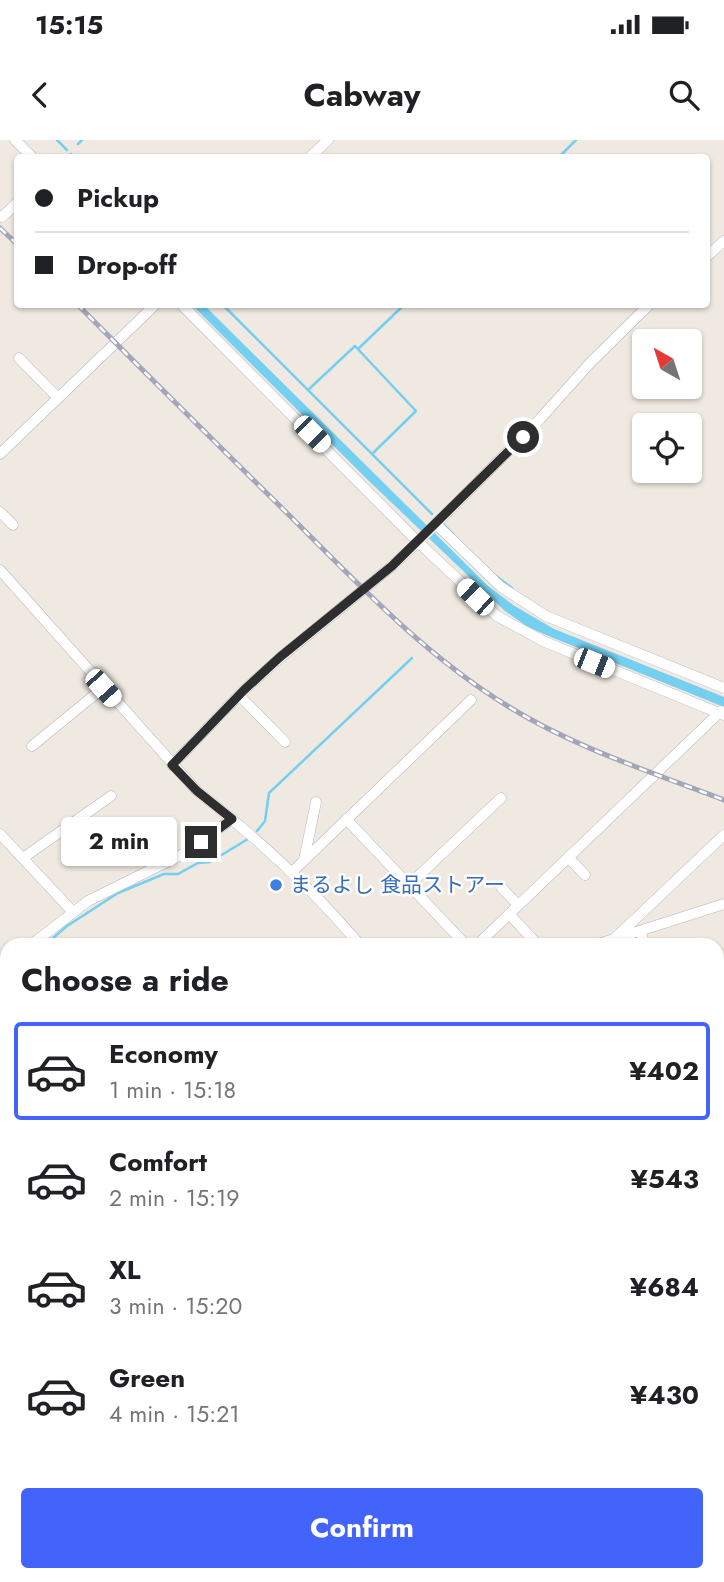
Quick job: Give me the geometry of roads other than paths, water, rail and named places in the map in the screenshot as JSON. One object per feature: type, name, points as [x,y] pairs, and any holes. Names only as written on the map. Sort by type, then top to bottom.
[{"type":"street","points":[[15,140],[29,154]]},
{"type":"street","points":[[313,154],[328,140]]},
{"type":"street","points":[[710,253],[724,241]]},
{"type":"street","points":[[0,454],[152,308]]},
{"type":"street","points":[[185,308],[497,615],[533,636],[722,712],[484,938]]},
{"type":"street","points":[[172,765],[239,695],[280,657],[392,566],[419,540],[646,308]]},
{"type":"street","points":[[19,358],[58,398]]},
{"type":"street","points":[[0,512],[13,525]]},
{"type":"street","points":[[435,524],[501,587],[546,616],[724,688]]},
{"type":"street","points":[[0,570],[172,765],[197,791],[292,872],[353,938]]},
{"type":"street","points":[[32,746],[103,688]]},
{"type":"street","points":[[239,695],[285,742]]},
{"type":"street","points":[[292,872],[471,700]]},
{"type":"street","points":[[23,858],[111,796]]},
{"type":"street","points":[[409,885],[501,798]]},
{"type":"street","points":[[303,861],[316,802]]},
{"type":"street","points":[[40,938],[105,891],[186,853],[232,819]]},
{"type":"street","points":[[346,819],[459,938]]},
{"type":"street","points":[[0,834],[73,912]]},
{"type":"street","points":[[615,938],[724,835]]},
{"type":"street","points":[[568,857],[585,875]]},
{"type":"street","points":[[501,887],[518,905]]},
{"type":"street","points":[[617,938],[724,904]]},
{"type":"street","points":[[509,914],[531,938]]},
{"type":"street","points":[[639,931],[642,938]]},
{"type":"water","points":[[195,308],[207,308],[487,585],[513,605],[554,629],[724,697],[724,707],[528,627],[505,611]]},
{"type":"waterway","points":[[57,140],[67,150]]},
{"type":"waterway","points":[[78,144],[82,140]]},
{"type":"waterway","points":[[562,154],[576,140]]},
{"type":"waterway","points":[[226,308],[432,514]]},
{"type":"waterway","points":[[358,349],[401,308]]},
{"type":"waterway","points":[[308,390],[355,346],[416,411],[373,453]]},
{"type":"waterway","points":[[443,524],[453,534]]},
{"type":"waterway","points":[[495,575],[512,588]]},
{"type":"waterway","points":[[257,831],[265,821],[269,793],[412,658]]},
{"type":"waterway","points":[[53,938],[118,893],[164,874],[178,874],[198,863],[210,862],[248,839]]},
{"type":"railway","points":[[0,228],[14,241]]},
{"type":"railway","points":[[81,308],[369,595],[448,664],[506,705],[558,734],[724,800]]},
{"type":"place","name":"まるよし 食品ストアー","points":[[276,885]]}]
